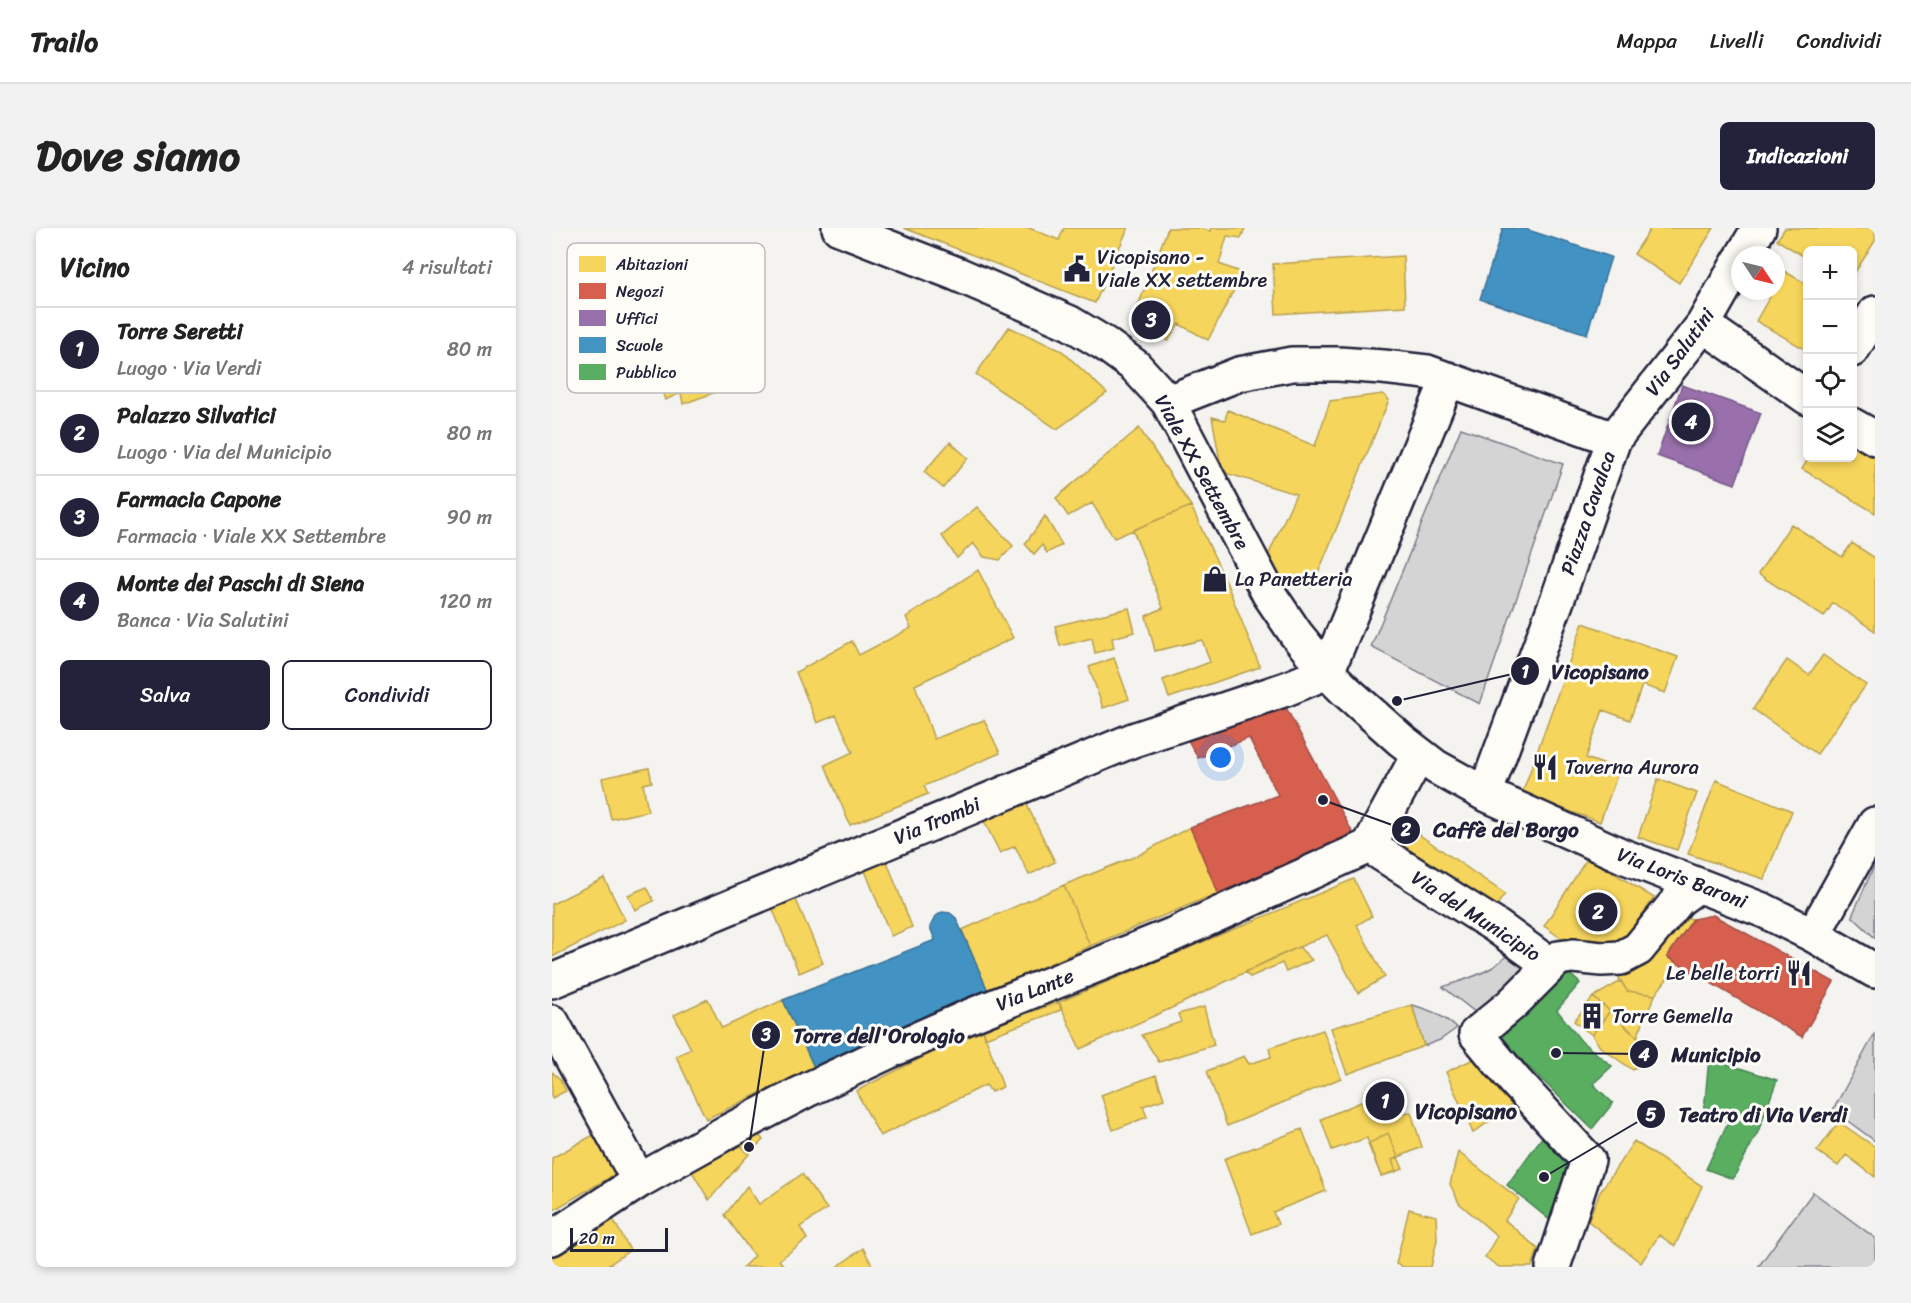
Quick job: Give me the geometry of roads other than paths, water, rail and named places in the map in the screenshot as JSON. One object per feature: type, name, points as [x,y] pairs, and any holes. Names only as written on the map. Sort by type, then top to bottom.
[{"type":"street","name":"Viale XX Settembre","points":[[839,228],[957,274],[1071,323],[1135,366],[1168,402],[1269,594],[1296,634],[1327,672]]},
{"type":"street","points":[[1748,246],[1759,228]]},
{"type":"street","name":"Via Salutini","points":[[1614,439],[1703,325],[1731,277]]},
{"type":"street","points":[[1857,342],[1875,314]]},
{"type":"street","points":[[1703,325],[1803,395]]},
{"type":"street","name":"Piazza Cavalca","points":[[1168,402],[1239,374],[1292,364],[1383,367],[1427,372],[1614,439],[1485,794]]},
{"type":"street","points":[[1448,379],[1327,672],[1386,728],[1419,754],[1436,767],[1485,794]]},
{"type":"street","points":[[1857,428],[1875,438]]},
{"type":"street","name":"Via Trombi","points":[[552,981],[1133,740],[1286,689],[1327,672]]},
{"type":"street","points":[[1369,846],[1419,754]]},
{"type":"street","name":"Via Loris Baroni","points":[[1485,794],[1623,856],[1766,911],[1875,970]]},
{"type":"street","points":[[1813,935],[1875,824]]},
{"type":"street","name":"Via del Municipio","points":[[1369,846],[1496,926],[1550,965],[1558,958],[1573,956],[1621,958],[1638,949],[1679,899],[1697,886]]},
{"type":"street","name":"Via Lante","points":[[552,1238],[639,1181],[735,1127],[890,1051],[969,1016],[1172,935],[1369,846]]},
{"type":"street","points":[[1550,965],[1504,1011],[1476,1034],[1515,1081],[1588,1160],[1553,1267]]},
{"type":"street","points":[[552,1022],[639,1181]]},
{"type":"place","name":"Vicopisano - Viale XX settembre","points":[[1077,269]]},
{"type":"place","name":"Farmacia Capone","points":[[1151,320]]},
{"type":"place","name":"Monte dei Paschi di Siena","points":[[1691,422]]},
{"type":"place","name":"La Panetteria","points":[[1215,579]]},
{"type":"place","name":"Vicopisano","points":[[1397,701]]},
{"type":"place","name":"Taverna Aurora","points":[[1545,767]]},
{"type":"place","name":"Caffè del Borgo","points":[[1323,800]]},
{"type":"place","name":"Palazzo Silvatici","points":[[1598,912]]},
{"type":"place","name":"Le belle torri","points":[[1799,973]]},
{"type":"place","name":"Torre Gemella","points":[[1592,1016]]},
{"type":"place","name":"Municipio","points":[[1556,1053]]},
{"type":"place","name":"Torre Seretti","points":[[1385,1101]]},
{"type":"place","name":"Torre dell'Orologio","points":[[749,1147]]},
{"type":"place","name":"Teatro di Via Verdi","points":[[1544,1177]]},
{"type":"district","name":"Vicopisano","points":[[1466,1111]]}]
